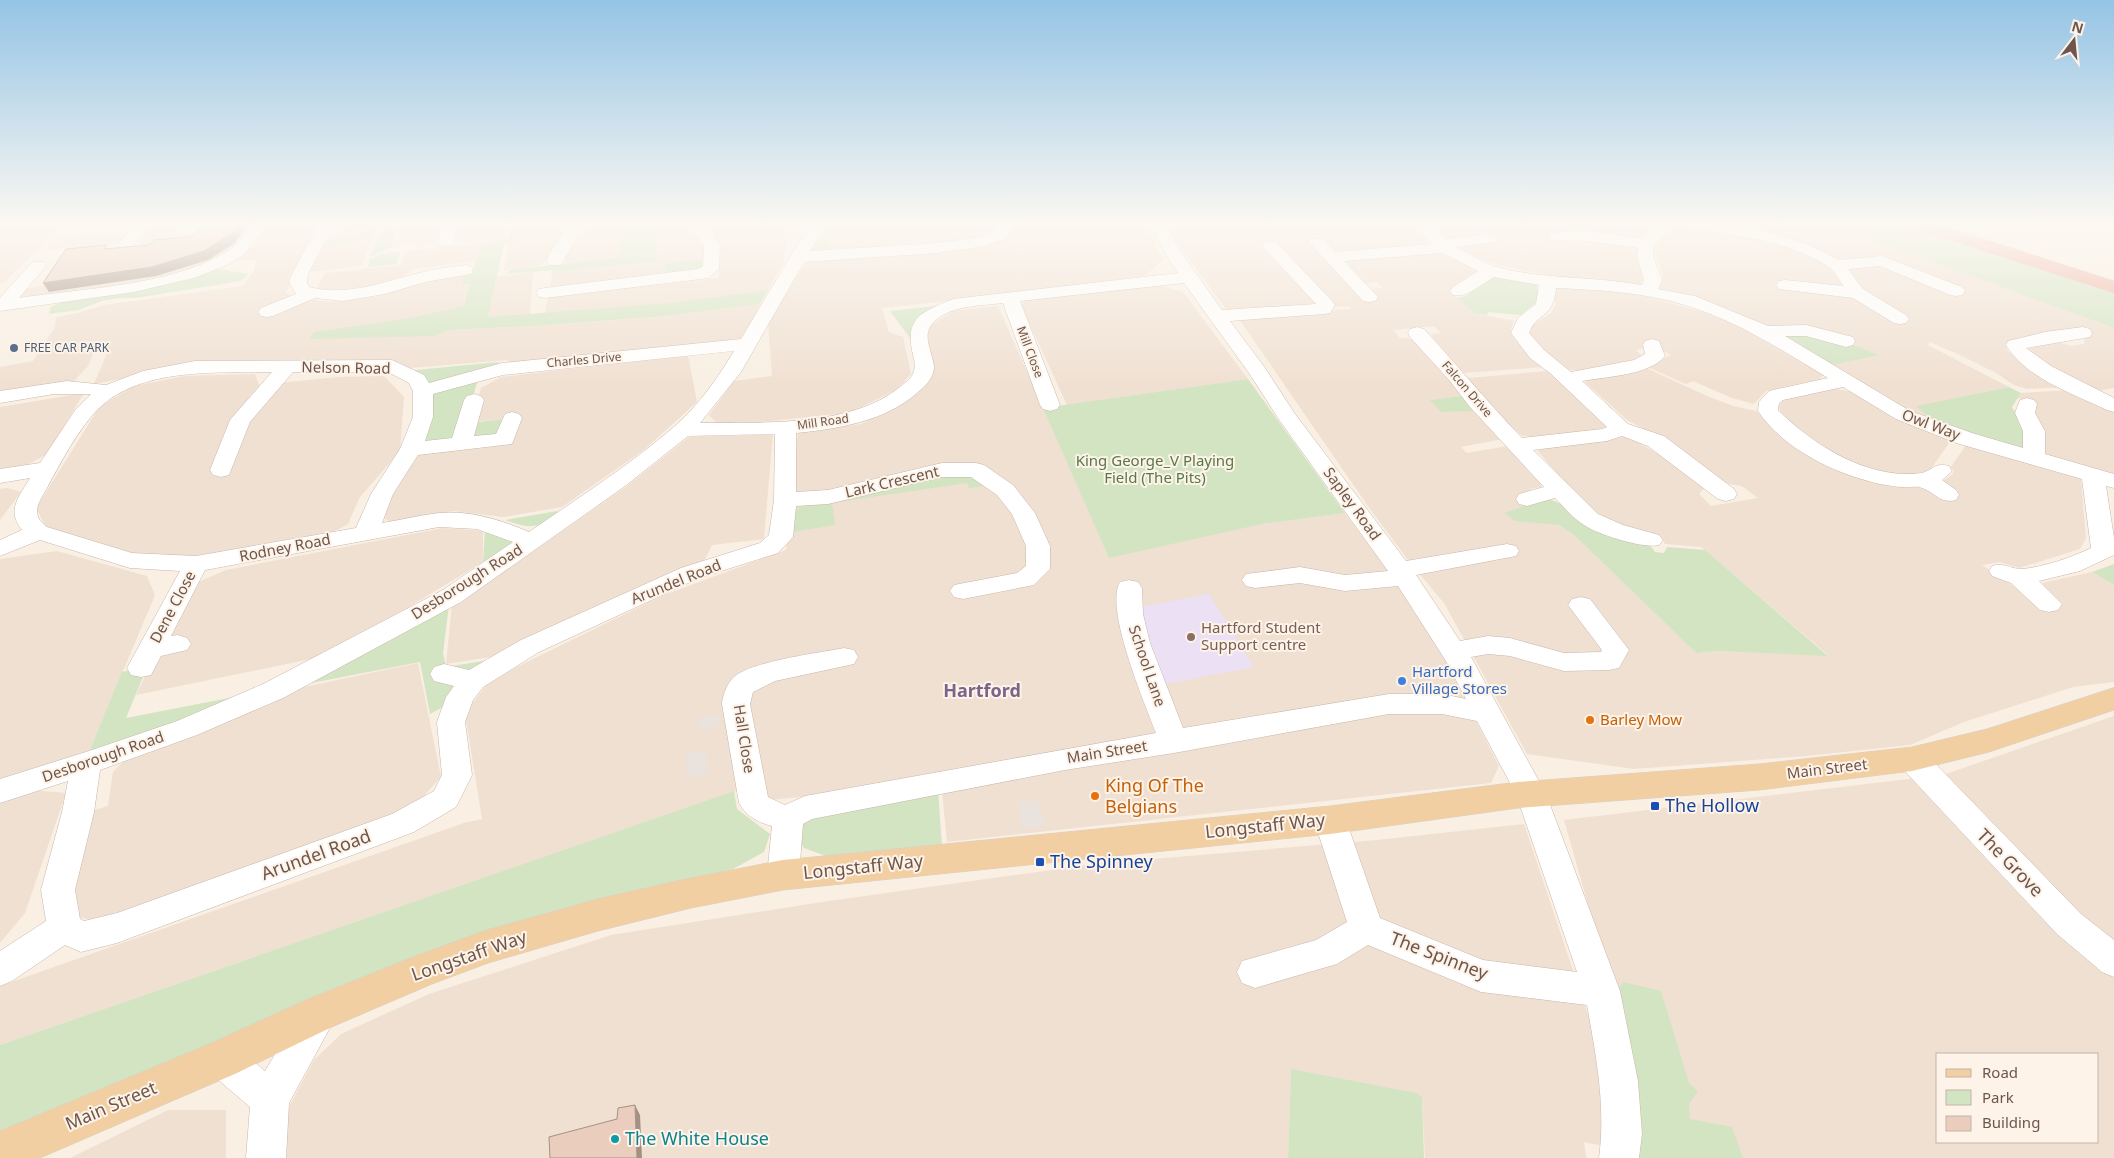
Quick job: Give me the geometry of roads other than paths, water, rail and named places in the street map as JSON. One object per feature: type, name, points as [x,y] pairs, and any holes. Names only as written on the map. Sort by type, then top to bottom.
[{"type":"highway","points":[[2083,277],[2114,287]]},
{"type":"main road","name":"Main Street","points":[[1531,794],[1759,777],[1912,759],[1989,740],[2114,699]]},
{"type":"main road","name":"Longstaff Way","points":[[222,1059],[320,1013],[418,972],[487,947],[598,915],[691,893],[783,875],[1330,820],[1531,794]]},
{"type":"main road","name":"Main Street","points":[[0,1153],[222,1059]]},
{"type":"street","points":[[1,306],[28,277]]},
{"type":"street","points":[[1,306],[179,277]]},
{"type":"street","points":[[299,277],[298,282],[302,290],[313,294],[343,296],[385,289],[422,277]]},
{"type":"street","points":[[548,277],[543,300],[684,277]]},
{"type":"street","name":"Desborough Road","points":[[0,791],[86,764],[187,728],[274,691],[452,596],[617,481],[683,430],[708,402],[730,372],[786,277]]},
{"type":"street","name":"Mill Road","points":[[683,430],[786,427],[849,420],[880,408],[904,394],[920,379],[924,365],[920,349],[919,330],[922,323],[929,316],[941,309],[959,304],[1189,277]]},
{"type":"street","name":"Sapley Road","points":[[1189,277],[1287,417],[1403,574],[1453,651],[1531,794]]},
{"type":"street","points":[[1217,316],[1324,308],[1326,305],[1300,277]]},
{"type":"street","points":[[1349,277],[1368,297]]},
{"type":"street","points":[[1458,292],[1482,277]]},
{"type":"street","name":"Owl Way","points":[[1522,277],[1548,282],[1592,283],[1648,291],[1689,300],[1765,332],[1903,415],[1964,438],[2103,478]]},
{"type":"street","points":[[1648,291],[1651,277]]},
{"type":"street","points":[[1845,277],[1856,293]]},
{"type":"street","points":[[1928,277],[1958,290]]},
{"type":"street","points":[[1548,282],[1546,304],[1543,309],[1524,322],[1520,333],[1537,354],[1568,378],[1621,428],[1656,441],[1726,494]]},
{"type":"street","points":[[1785,286],[1856,293],[1898,314]]},
{"type":"street","points":[[267,312],[313,294]]},
{"type":"street","name":"Mill Close","points":[[1010,298],[1050,405]]},
{"type":"street","points":[[1765,332],[1803,328],[1846,340]]},
{"type":"street","name":"Falcon Drive","points":[[1418,333],[1477,403],[1559,490],[1590,519],[1615,530],[1651,540]]},
{"type":"street","points":[[2083,333],[2045,338],[2015,345],[2017,352],[2044,370],[2110,400]]},
{"type":"street","name":"Charles Drive","points":[[423,391],[502,369],[748,344]]},
{"type":"street","points":[[1568,378],[1640,365],[1655,356],[1652,345]]},
{"type":"street","name":"Nelson Road","points":[[107,392],[143,378],[195,367],[392,366],[417,379],[423,391]]},
{"type":"street","points":[[221,470],[240,420],[287,367]]},
{"type":"street","points":[[1843,380],[1776,395],[1769,402],[1768,411],[1780,424],[1808,445],[1843,465],[1890,479],[1933,475],[1948,495]]},
{"type":"street","points":[[0,397],[73,386],[91,387],[107,392]]},
{"type":"street","points":[[366,532],[382,494],[411,450],[423,417],[423,391]]},
{"type":"street","points":[[39,532],[31,527],[25,513],[27,505],[48,468],[89,407],[107,392]]},
{"type":"street","points":[[461,443],[474,400]]},
{"type":"street","points":[[2027,404],[2025,413],[2034,431],[2034,458]]},
{"type":"street","points":[[411,450],[504,439],[512,418]]},
{"type":"street","name":"Arundel Road","points":[[64,927],[81,937],[117,928],[404,823],[445,799],[457,775],[451,722],[460,697],[473,680],[530,646],[690,573],[769,548],[781,537],[785,500],[786,427]]},
{"type":"street","points":[[1517,445],[1607,435],[1621,428]]},
{"type":"street","points":[[0,476],[48,468]]},
{"type":"street","name":"Lark Crescent","points":[[785,500],[828,497],[942,470],[976,470],[1005,490],[1023,513],[1038,546],[1038,569],[1025,579],[963,591]]},
{"type":"street","points":[[2049,604],[2010,574],[2071,566],[2109,554],[2103,478]]},
{"type":"street","points":[[1527,499],[1559,490]]},
{"type":"street","name":"Rodney Road","points":[[39,532],[130,560],[196,564],[439,520],[464,519],[486,523],[531,541]]},
{"type":"street","points":[[0,549],[39,532]]},
{"type":"street","points":[[1255,580],[1300,575],[1345,582],[1403,574],[1507,551]]},
{"type":"street","name":"Dene Close","points":[[178,644],[146,658],[196,564]]},
{"type":"street","name":"School Lane","points":[[1129,588],[1130,614],[1137,643],[1174,742]]},
{"type":"street","points":[[1453,651],[1488,645],[1510,647],[1564,662],[1609,661],[1616,650],[1581,605]]},
{"type":"street","name":"Hall Close","points":[[788,818],[770,813],[754,803],[736,704],[738,691],[746,681],[844,657]]},
{"type":"street","points":[[444,674],[473,680]]},
{"type":"street","name":"Main Street","points":[[788,818],[805,808],[836,801],[1065,759],[1174,742],[1388,704],[1442,704],[1474,711],[1485,710]]},
{"type":"street","name":"The Grove","points":[[1912,759],[2068,924],[2114,960]]},
{"type":"street","points":[[0,970],[64,927],[58,890],[78,812],[86,764]]},
{"type":"street","points":[[1531,794],[1602,991],[1619,1081],[1622,1134],[1619,1158]]},
{"type":"street","points":[[783,875],[788,818]]},
{"type":"street","points":[[1255,972],[1325,953],[1366,928],[1330,820]]},
{"type":"street","name":"The Spinney","points":[[1366,928],[1481,976],[1602,991]]},
{"type":"street","points":[[266,1158],[270,1099],[320,1013]]},
{"type":"street","points":[[222,1059],[270,1099]]},
{"type":"place","name":"FREE CAR PARK","points":[[14,348]]},
{"type":"place","name":"Hartford Student Support centre","points":[[1191,637]]},
{"type":"place","name":"Hartford Village Stores","points":[[1402,681]]},
{"type":"place","name":"Barley Mow","points":[[1590,720]]},
{"type":"place","name":"King Of The Belgians","points":[[1095,796]]},
{"type":"place","name":"The Hollow","points":[[1655,806]]},
{"type":"place","name":"The Spinney","points":[[1040,862]]},
{"type":"place","name":"The White House","points":[[615,1139]]},
{"type":"district","name":"Hartford","points":[[982,691]]},
{"type":"park label","name":"King George_V Playing Field (The Pits)","points":[[1155,470]]}]
